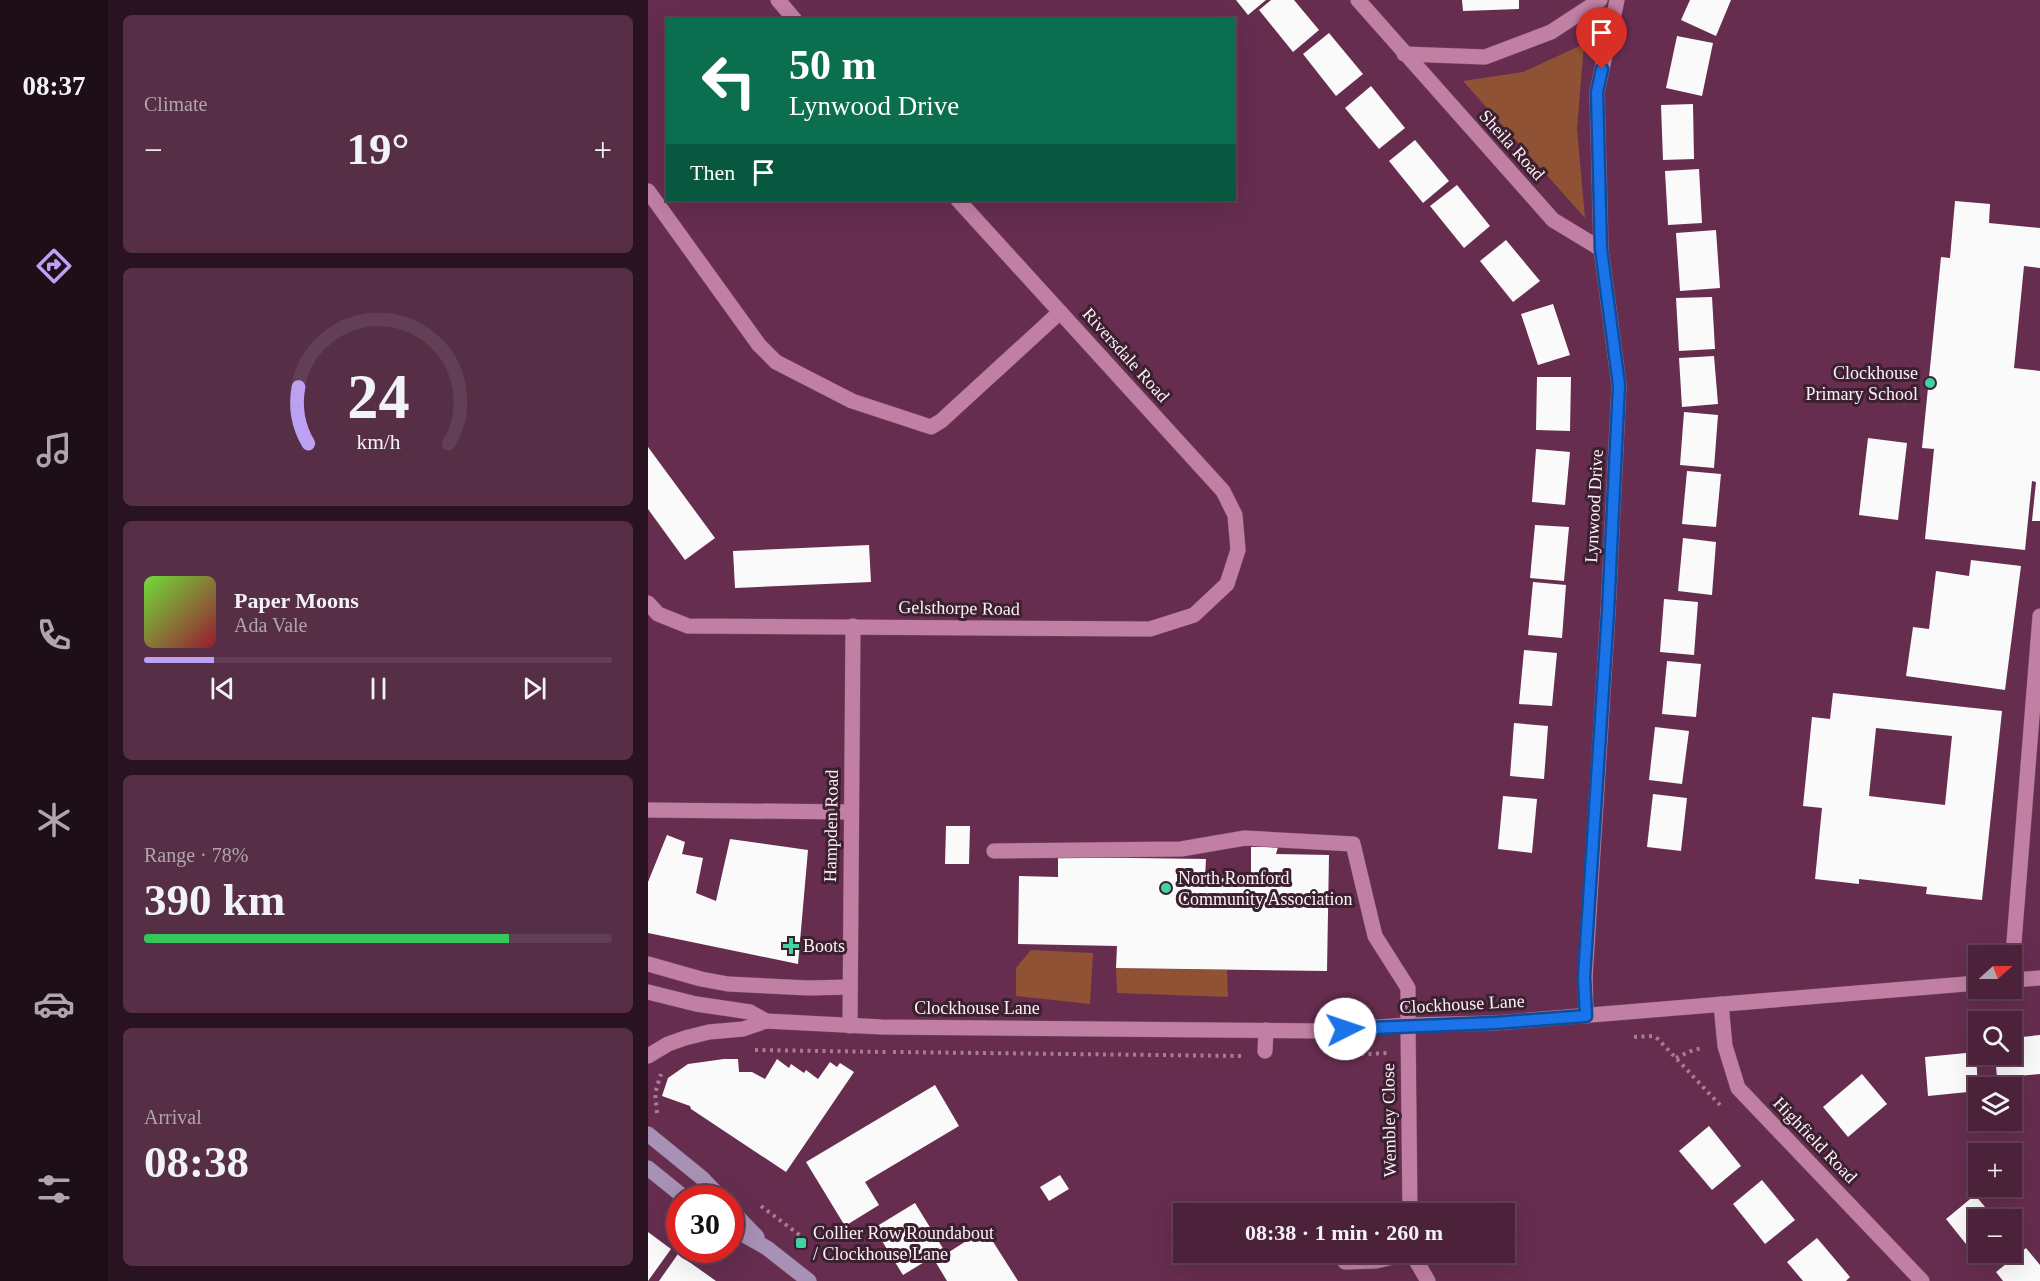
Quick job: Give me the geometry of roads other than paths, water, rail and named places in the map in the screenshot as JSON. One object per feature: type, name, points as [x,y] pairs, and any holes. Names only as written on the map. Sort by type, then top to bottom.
[{"type":"main road","points":[[648,1134],[709,1185]]},
{"type":"main road","points":[[648,1170],[668,1185]]},
{"type":"main road","points":[[744,1224],[767,1248],[809,1281]]},
{"type":"main road","points":[[744,1235],[767,1248]]},
{"type":"street","points":[[778,0],[793,18]]},
{"type":"street","name":"Sheila Road","points":[[1358,0],[1553,220],[1601,249]]},
{"type":"street","points":[[1404,54],[1485,57],[1551,32],[1600,0]]},
{"type":"street","name":"Lynwood Drive","points":[[1586,1016],[1584,977],[1608,612],[1619,385],[1601,249],[1597,92],[1617,0]]},
{"type":"street","points":[[648,191],[759,345],[776,362],[852,401],[931,427],[941,421],[1060,312]]},
{"type":"street","name":"Riversdale Road","points":[[959,201],[1223,491],[1235,515],[1238,550]]},
{"type":"street","name":"Gelsthorpe Road","points":[[648,603],[658,615],[688,626],[1150,629],[1194,615],[1227,584],[1238,550]]},
{"type":"street","points":[[2014,945],[2039,652],[2040,616]]},
{"type":"street","name":"Hampden Road","points":[[849,1026],[853,626]]},
{"type":"street","points":[[648,810],[851,812]]},
{"type":"street","name":"Wembley Close","points":[[994,851],[1181,849],[1245,838],[1353,844],[1376,936],[1408,988],[1410,1203]]},
{"type":"street","points":[[648,964],[728,984],[809,988],[850,987]]},
{"type":"street","points":[[2022,979],[2040,978]]},
{"type":"street","name":"Clockhouse Lane","points":[[648,1056],[668,1044],[685,1038],[709,1032],[743,1029],[766,1021],[849,1026],[1324,1031],[1408,1025],[1495,1023],[1968,984]]},
{"type":"street","name":"Clockhouse Lane","points":[[648,992],[699,1005],[750,1012],[766,1021]]},
{"type":"street","name":"Highfield Road","points":[[1721,1004],[1725,1046],[1738,1088],[1922,1281]]},
{"type":"street","points":[[1259,1053],[1266,1030]]},
{"type":"street","points":[[1417,1263],[1428,1281]]},
{"type":"place","name":"Clockhouse Primary School","points":[[1930,383]]},
{"type":"place","name":"North Romford Community Association","points":[[1166,888]]},
{"type":"place","name":"Boots","points":[[791,946]]},
{"type":"place","name":"Collier Row Roundabout / Clockhouse Lane","points":[[801,1243]]}]
